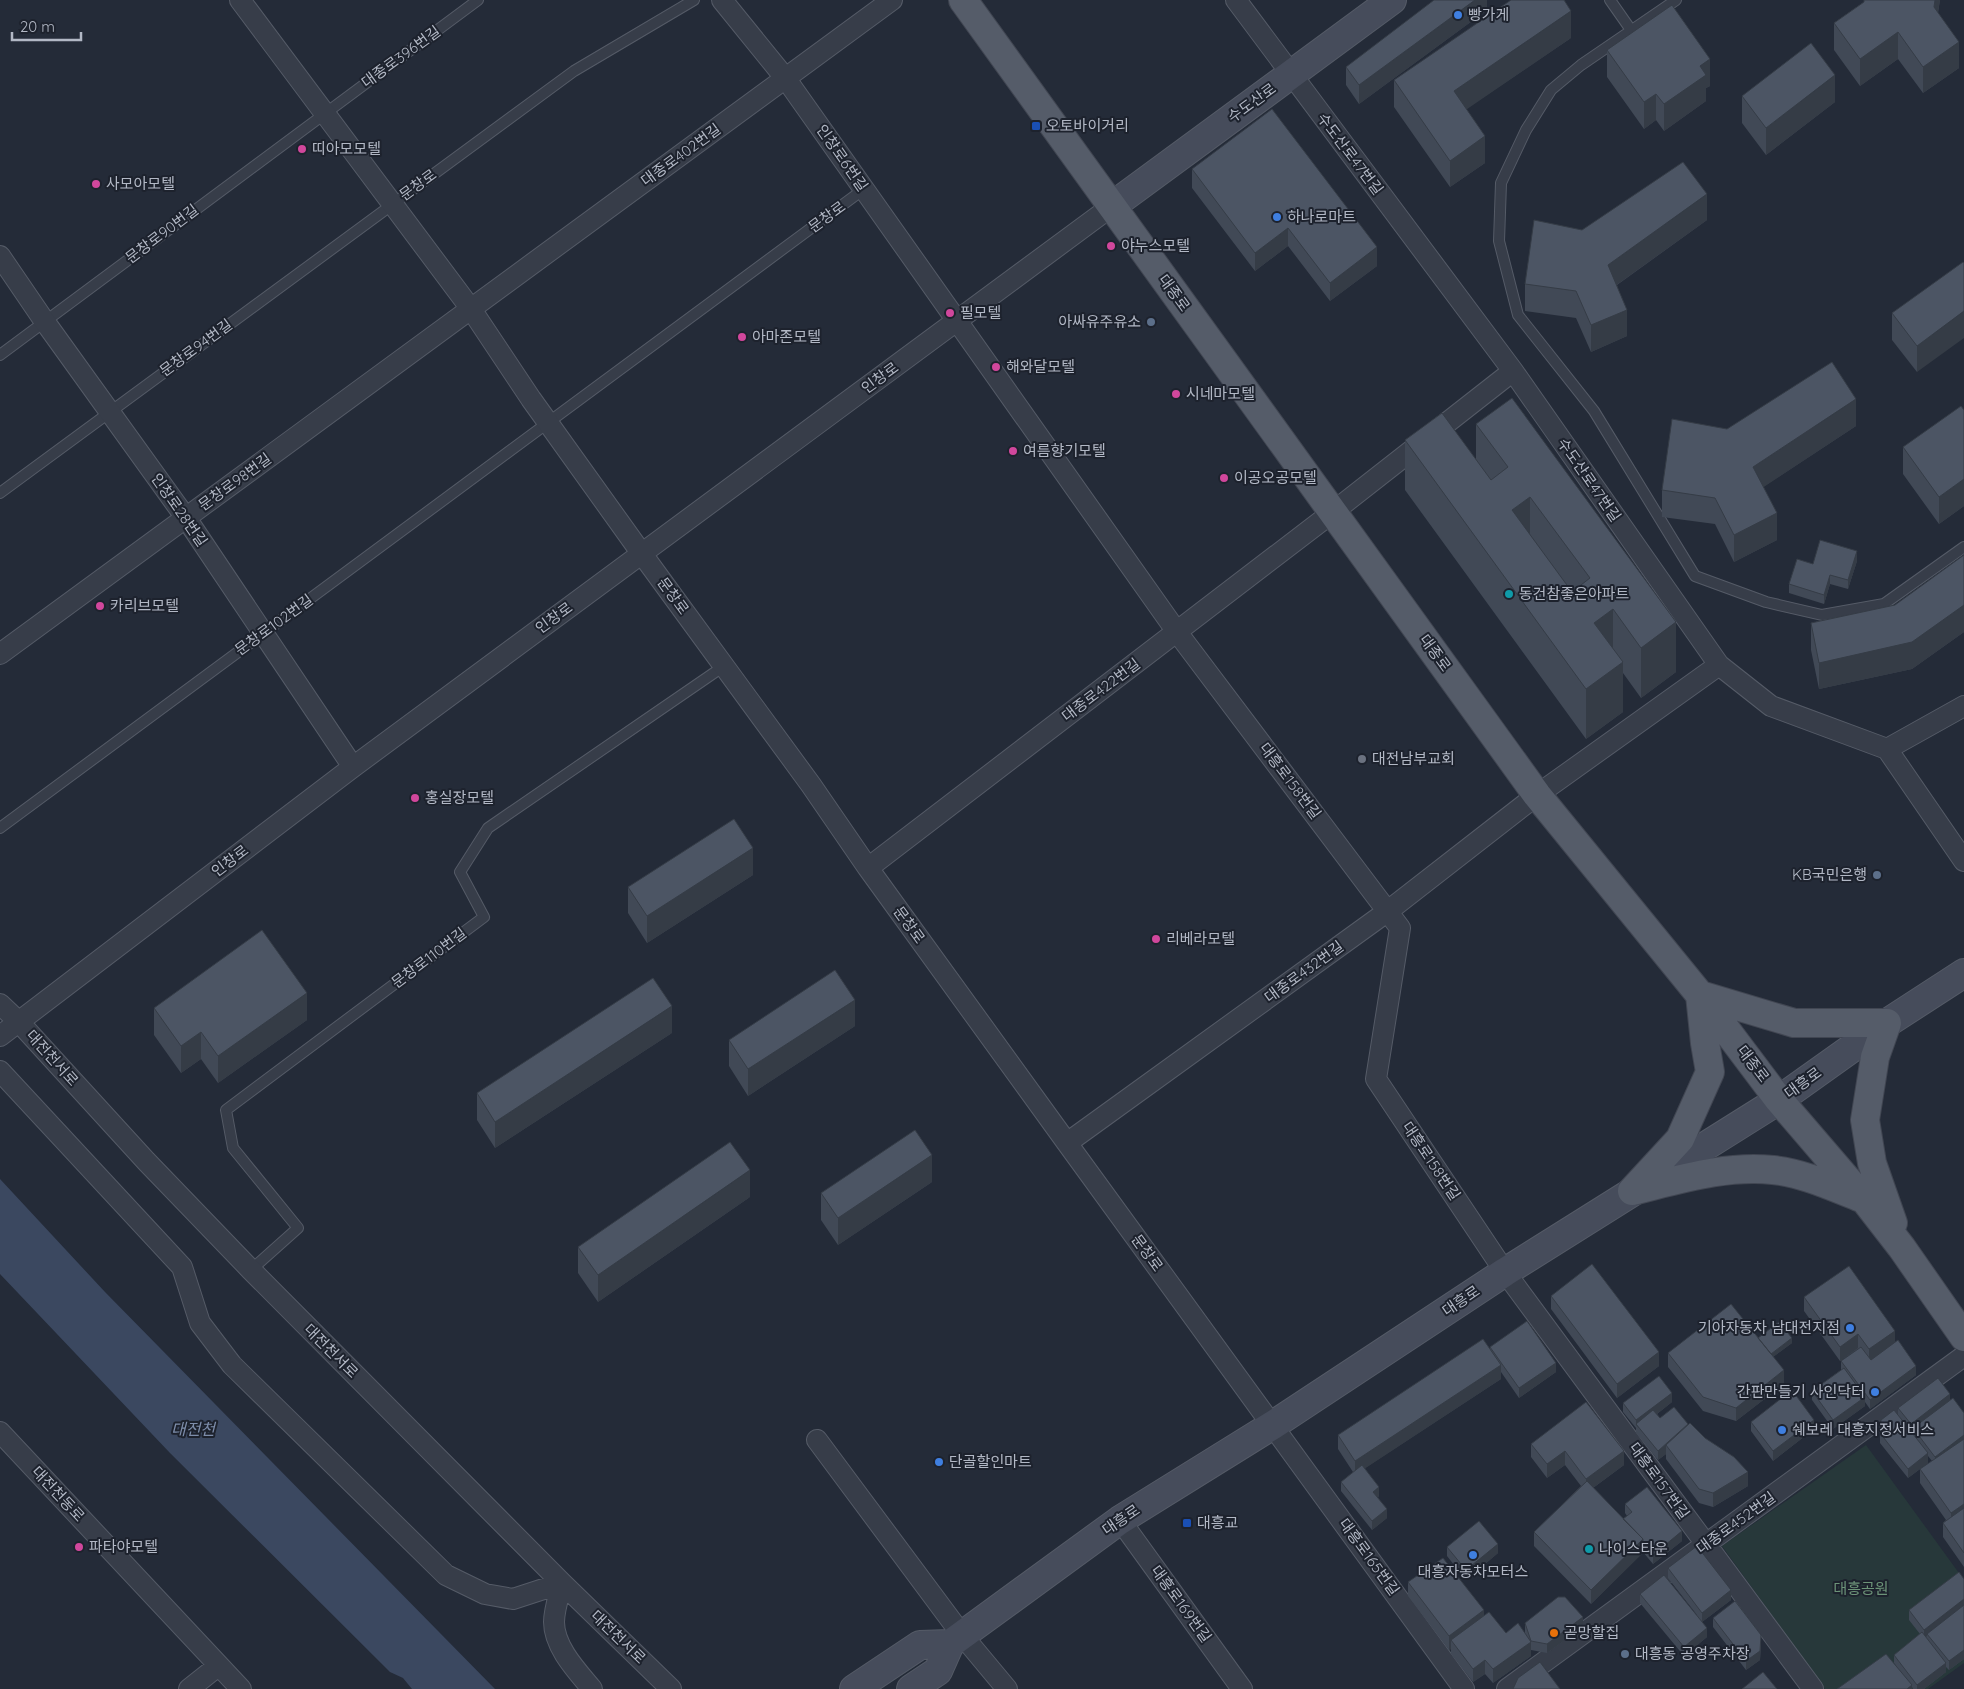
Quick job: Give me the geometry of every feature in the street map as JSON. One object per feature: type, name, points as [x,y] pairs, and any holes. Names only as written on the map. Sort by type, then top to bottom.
[{"type":"main road","name":"대종로","points":[[963,0],[1537,794],[1700,995],[1780,1100],[1864,1199],[1902,1248],[1964,1338]]},
{"type":"main road","name":"수도산로","points":[[1112,206],[1392,0]]},
{"type":"main road","name":"대흥로","points":[[956,1639],[1120,1520],[1274,1425],[1505,1272],[1632,1191],[1780,1100],[1887,1023],[1964,973]]},
{"type":"main road","points":[[1632,1191],[1680,1139],[1710,1072],[1700,995],[1794,1023],[1887,1023],[1875,1057],[1865,1120],[1872,1163],[1902,1248]]},
{"type":"main road","points":[[1632,1191],[1723,1169],[1773,1170],[1805,1177],[1864,1199]]},
{"type":"main road","points":[[854,1689],[920,1645],[956,1639]]},
{"type":"main road","points":[[912,1689],[938,1672],[956,1639]]},
{"type":"street","name":"문창로","points":[[240,0],[471,310],[548,423],[811,785],[868,868],[1274,1425]]},
{"type":"street","name":"인창로6번길","points":[[722,0],[786,78],[958,321]]},
{"type":"street","name":"대종로402번길","points":[[471,310],[892,0]]},
{"type":"street","name":"수도산로47번길","points":[[1236,0],[1513,372],[1719,665],[1771,706],[1887,749]]},
{"type":"street","name":"인창로","points":[[0,1036],[353,767],[1112,206]]},
{"type":"street","name":"인창로28번길","points":[[0,256],[44,322],[186,518],[353,767]]},
{"type":"street","name":"문창로98번길","points":[[0,654],[471,310]]},
{"type":"street","name":"대흥로158번길","points":[[958,321],[1177,632],[1400,928],[1376,1079],[1505,1272]]},
{"type":"street","points":[[1333,512],[1513,372]]},
{"type":"street","name":"대종로422번길","points":[[868,868],[1333,512]]},
{"type":"street","points":[[1537,794],[1719,665]]},
{"type":"street","points":[[1964,706],[1887,749],[1964,861]]},
{"type":"street","name":"대종로432번길","points":[[1067,1143],[1388,912],[1537,794]]},
{"type":"street","name":"대전천서로","points":[[0,1004],[19,1022],[146,1161],[251,1270],[562,1583],[671,1689]]},
{"type":"street","points":[[0,1071],[182,1267],[200,1323],[232,1365],[446,1574],[485,1594],[513,1599],[562,1583],[554,1622],[560,1644],[572,1666],[592,1689]]},
{"type":"street","name":"대흥로157번길","points":[[1505,1272],[1813,1689]]},
{"type":"street","name":"대종로452번길","points":[[1507,1689],[1964,1356]]},
{"type":"street","name":"대흥로165번길","points":[[1274,1425],[1464,1689]]},
{"type":"street","name":"대전천동로","points":[[0,1432],[241,1689]]},
{"type":"street","points":[[817,1440],[956,1639],[1007,1689]]},
{"type":"street","name":"대흥로169번길","points":[[1120,1520],[1242,1689]]},
{"type":"street","points":[[189,1689],[218,1666]]},
{"type":"lane","name":"대종로396번길","points":[[324,113],[478,0]]},
{"type":"lane","name":"문창로","points":[[392,204],[574,70],[694,0]]},
{"type":"lane","points":[[1610,0],[1631,30]]},
{"type":"lane","points":[[1676,0],[1581,65],[1551,90],[1526,130],[1501,183],[1499,240],[1518,315],[1594,411],[1695,576],[1766,602],[1822,615],[1884,604],[1964,547]]},
{"type":"lane","name":"문창로90번길","points":[[0,355],[324,113]]},
{"type":"lane","name":"문창로","points":[[548,423],[864,189]]},
{"type":"lane","name":"문창로94번길","points":[[0,492],[392,204]]},
{"type":"lane","name":"문창로102번길","points":[[0,828],[548,423]]},
{"type":"lane","name":"문창로110번길","points":[[251,1270],[298,1228],[233,1148],[226,1110],[484,917],[460,872],[488,828],[724,666]]},
{"type":"green space","name":"대흥공원","points":[[1866,1445],[1964,1580],[1964,1663],[1928,1689],[1825,1689],[1722,1546]]},
{"type":"water","name":"대전천","points":[[0,1179],[105,1292],[495,1689],[412,1689],[403,1678],[390,1672],[170,1453],[0,1274]]},
{"type":"building","points":[[1434,0],[1475,0],[1359,85],[1346,67]]},
{"type":"building","points":[[1511,0],[1564,0],[1571,11],[1454,91],[1485,136],[1450,161],[1394,80]]},
{"type":"building","points":[[1864,0],[1935,0],[1934,7],[1959,42],[1923,67],[1898,32],[1860,59],[1834,23],[1864,2]]},
{"type":"building","points":[[1672,5],[1710,59],[1700,66],[1706,75],[1664,104],[1656,94],[1644,102],[1607,50]]},
{"type":"building","points":[[1811,43],[1835,75],[1766,128],[1742,96]]},
{"type":"building","name":"하나로마트","points":[[1272,109],[1377,247],[1330,283],[1288,228],[1255,253],[1192,169]]},
{"type":"building","points":[[1683,162],[1707,194],[1608,265],[1627,310],[1591,325],[1576,291],[1525,284],[1534,220],[1582,230]]},
{"type":"building","points":[[1963,262],[1964,311],[1917,346],[1892,313]]},
{"type":"building","points":[[1832,362],[1856,399],[1753,467],[1777,513],[1734,535],[1715,498],[1662,490],[1672,419],[1727,429]]},
{"type":"building","points":[[1512,398],[1676,622],[1641,648],[1613,609],[1594,623],[1623,662],[1586,689],[1405,440],[1442,413],[1491,480],[1508,467],[1476,424]],"holes":[[[1530,497],[1590,578],[1572,592],[1512,510]]]},
{"type":"building","points":[[1961,406],[1964,410],[1964,479],[1939,497],[1903,447]]},
{"type":"building","points":[[1820,540],[1857,551],[1848,580],[1830,575],[1824,595],[1789,584],[1797,559],[1813,564]]},
{"type":"building","points":[[1964,555],[1964,605],[1912,642],[1819,663],[1811,623],[1895,605]]},
{"type":"building","points":[[734,819],[753,848],[647,916],[628,887]]},
{"type":"building","points":[[262,930],[307,993],[218,1056],[201,1032],[181,1046],[154,1008]]},
{"type":"building","points":[[835,970],[855,1000],[748,1069],[729,1040]]},
{"type":"building","points":[[653,978],[672,1006],[495,1122],[477,1093]]},
{"type":"building","points":[[915,1130],[932,1155],[838,1218],[821,1193]]},
{"type":"building","points":[[730,1142],[750,1170],[598,1275],[578,1247]]},
{"type":"building","points":[[1592,1264],[1659,1352],[1617,1384],[1551,1296]]},
{"type":"building","name":"기아자동차 남대전지점","points":[[1849,1266],[1895,1331],[1869,1349],[1858,1334],[1840,1347],[1804,1297]]},
{"type":"building","points":[[1731,1304],[1784,1370],[1736,1408],[1703,1397],[1668,1353]]},
{"type":"building","points":[[1527,1321],[1556,1363],[1519,1388],[1490,1347]]},
{"type":"building","points":[[1779,1322],[1792,1338],[1771,1354],[1758,1338]]},
{"type":"building","points":[[1483,1339],[1501,1365],[1355,1461],[1338,1435]]},
{"type":"building","name":"간판만들기 사인닥터","points":[[1898,1340],[1916,1366],[1870,1400],[1841,1361],[1861,1347],[1871,1360]]},
{"type":"building","points":[[1844,1368],[1865,1397],[1833,1420],[1812,1391]]},
{"type":"building","points":[[1659,1376],[1672,1393],[1636,1420],[1623,1403]]},
{"type":"building","points":[[1938,1378],[1950,1394],[1911,1424],[1898,1408]]},
{"type":"building","name":"쉐보레 대흥지정서비스","points":[[1792,1390],[1814,1420],[1773,1451],[1751,1422]]},
{"type":"building","points":[[1953,1398],[1964,1413],[1964,1435],[1935,1457],[1913,1428]]},
{"type":"building","points":[[1586,1402],[1624,1451],[1586,1479],[1565,1451],[1547,1464],[1531,1444]]},
{"type":"building","points":[[1674,1407],[1688,1424],[1658,1451],[1636,1424],[1653,1410],[1660,1418]]},
{"type":"building","points":[[1894,1410],[1928,1453],[1908,1469],[1880,1433],[1881,1420]]},
{"type":"building","points":[[1690,1423],[1705,1438],[1734,1457],[1748,1472],[1713,1493],[1699,1489],[1666,1445]]},
{"type":"building","points":[[1964,1439],[1964,1504],[1951,1513],[1920,1469]]},
{"type":"building","points":[[1362,1465],[1379,1487],[1373,1492],[1387,1509],[1372,1521],[1341,1482]]},
{"type":"building","name":"나이스타운","points":[[1587,1481],[1643,1539],[1591,1590],[1534,1532]]},
{"type":"building","points":[[1647,1487],[1682,1531],[1653,1555],[1643,1543],[1643,1539],[1623,1519],[1632,1512],[1625,1504]]},
{"type":"building","points":[[1964,1508],[1964,1553],[1943,1523]]},
{"type":"building","name":"대흥자동차모터스","points":[[1479,1521],[1498,1544],[1466,1570],[1447,1547]]},
{"type":"building","points":[[1697,1546],[1731,1590],[1702,1613],[1668,1568]]},
{"type":"building","points":[[1443,1558],[1484,1610],[1449,1636],[1408,1582]]},
{"type":"building","points":[[1959,1572],[1964,1579],[1964,1599],[1924,1630],[1909,1610]]},
{"type":"building","points":[[1664,1575],[1707,1628],[1684,1647],[1640,1594]]},
{"type":"building","points":[[1558,1597],[1565,1597],[1583,1617],[1547,1644],[1531,1641],[1525,1623]]},
{"type":"building","points":[[1735,1601],[1761,1635],[1760,1651],[1746,1661],[1713,1618]]},
{"type":"building","points":[[1964,1605],[1964,1650],[1949,1661],[1927,1634]]},
{"type":"building","points":[[1489,1612],[1506,1633],[1518,1623],[1531,1642],[1493,1669],[1485,1660],[1473,1669],[1451,1640]]},
{"type":"building","points":[[1922,1632],[1946,1663],[1917,1685],[1894,1655]]},
{"type":"building","points":[[1886,1654],[1912,1685],[1907,1689],[1837,1689]]},
{"type":"building","points":[[1540,1662],[1560,1689],[1513,1689],[1518,1678]]},
{"type":"building","points":[[1763,1672],[1777,1689],[1742,1689]]},
{"type":"place","name":"빵가게","points":[[1458,15]]},
{"type":"place","name":"오토바이거리","points":[[1036,126]]},
{"type":"place","name":"띠아모모텔","points":[[302,149]]},
{"type":"place","name":"사모아모텔","points":[[96,184]]},
{"type":"place","name":"하나로마트","points":[[1277,217]]},
{"type":"place","name":"야누스모텔","points":[[1111,246]]},
{"type":"place","name":"필모텔","points":[[950,313]]},
{"type":"place","name":"아싸유주유소","points":[[1151,322]]},
{"type":"place","name":"아마존모텔","points":[[742,337]]},
{"type":"place","name":"해와달모텔","points":[[996,367]]},
{"type":"place","name":"시네마모텔","points":[[1176,394]]},
{"type":"place","name":"여름향기모텔","points":[[1013,451]]},
{"type":"place","name":"이공오공모텔","points":[[1224,478]]},
{"type":"place","name":"동건참좋은아파트","points":[[1509,594]]},
{"type":"place","name":"카리브모텔","points":[[100,606]]},
{"type":"place","name":"대전남부교회","points":[[1362,759]]},
{"type":"place","name":"홍실장모텔","points":[[415,798]]},
{"type":"place","name":"KB국민은행","points":[[1877,875]]},
{"type":"place","name":"리베라모텔","points":[[1156,939]]},
{"type":"place","name":"기아자동차 남대전지점","points":[[1850,1328]]},
{"type":"place","name":"간판만들기 사인닥터","points":[[1875,1392]]},
{"type":"place","name":"쉐보레 대흥지정서비스","points":[[1782,1430]]},
{"type":"place","name":"단골할인마트","points":[[939,1462]]},
{"type":"place","name":"대흥교","points":[[1187,1523]]},
{"type":"place","name":"파타야모텔","points":[[79,1547]]},
{"type":"place","name":"나이스타운","points":[[1589,1549]]},
{"type":"place","name":"대흥자동차모터스","points":[[1473,1555]]},
{"type":"place","name":"곧망할집","points":[[1554,1633]]},
{"type":"place","name":"대흥동 공영주차장","points":[[1625,1654]]}]
